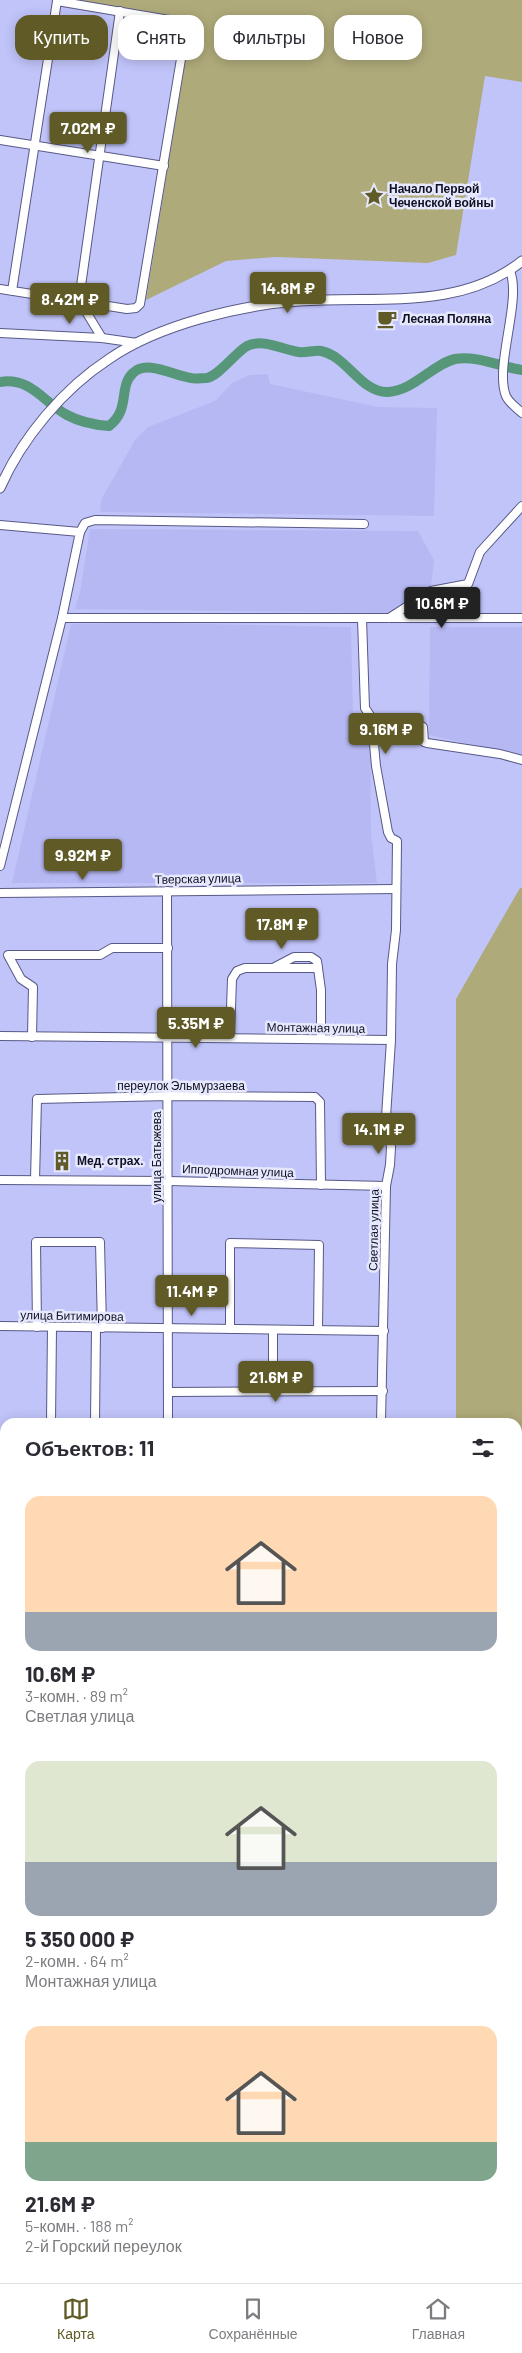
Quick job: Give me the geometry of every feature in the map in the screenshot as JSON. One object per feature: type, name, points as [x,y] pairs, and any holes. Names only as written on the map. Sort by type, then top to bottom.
[{"type":"main road","points":[[0,488],[6,475],[37,427],[69,391],[108,359],[137,342],[190,322],[243,307],[299,301],[420,298],[464,291],[485,284],[522,261]]},
{"type":"street","points":[[0,289],[127,309],[136,308],[140,304],[187,23],[53,1],[34,146],[12,290]]},
{"type":"street","points":[[102,338],[79,300],[120,11]]},
{"type":"street","points":[[0,140],[164,166]]},
{"type":"street","points":[[510,270],[516,282],[515,306],[504,379],[506,396],[522,413]]},
{"type":"street","points":[[0,333],[102,338],[137,342]]},
{"type":"street","points":[[389,618],[431,591],[468,584],[480,552],[522,506]]},
{"type":"street","points":[[0,866],[62,618],[80,532],[85,523],[95,520],[364,524]]},
{"type":"street","points":[[0,525],[80,532]]},
{"type":"street","points":[[62,618],[522,618]]},
{"type":"street","points":[[362,619],[366,708],[376,723],[420,724],[423,728],[423,738],[426,743],[500,754],[522,760]]},
{"type":"street","name":"Светлая улица","points":[[376,723],[374,744],[382,801],[388,832],[397,841],[396,930],[392,964],[392,1040],[386,1117],[391,1147],[386,1186],[381,1418]]},
{"type":"street","name":"Тверская улица","points":[[0,893],[396,889]]},
{"type":"street","name":"улица Батыжева","points":[[167,891],[169,1096],[168,1418]]},
{"type":"street","points":[[32,1037],[33,987],[21,979],[8,955],[100,955],[112,948],[168,948]]},
{"type":"street","points":[[230,1038],[232,979],[237,971],[245,968],[273,968],[294,957],[311,957],[317,961],[321,990],[320,1039]]},
{"type":"street","name":"Монтажная улица","points":[[0,1036],[392,1040]]},
{"type":"street","name":"переулок Эльмурзаева","points":[[35,1180],[37,1099],[169,1096],[318,1099],[321,1185]]},
{"type":"street","name":"Ипподромная улица","points":[[0,1180],[168,1181],[386,1186]]},
{"type":"street","points":[[37,1327],[36,1242],[100,1242],[95,1418]]},
{"type":"street","points":[[230,1328],[230,1243],[319,1245],[318,1330]]},
{"type":"street","name":"улица Битимирова","points":[[0,1326],[384,1330]]},
{"type":"street","points":[[51,1418],[52,1327]]},
{"type":"street","points":[[273,1330],[273,1392]]},
{"type":"street","points":[[168,1392],[383,1392]]},
{"type":"shaded area","points":[[59,0],[522,0],[522,82],[485,76],[456,255],[428,263],[276,257],[226,261],[146,300],[185,60],[204,60],[204,15],[164,15]]},
{"type":"shaded area","points":[[268,374],[270,384],[378,407],[437,408],[434,516],[100,512],[101,500],[135,440],[148,427],[215,401],[232,383],[250,375]]},
{"type":"shaded area","points":[[90,529],[418,531],[434,560],[431,586],[386,613],[75,609],[80,592]]},
{"type":"shaded area","points":[[154,623],[351,627],[353,718],[370,718],[371,834],[377,883],[12,883],[71,624]]},
{"type":"shaded area","points":[[430,627],[522,627],[522,756],[429,735]]},
{"type":"shaded area","points":[[520,888],[522,888],[522,1418],[456,1418],[456,999]]},
{"type":"waterway","points":[[0,382],[11,381],[20,383],[72,417],[88,423],[109,426],[120,413],[129,379],[139,369],[153,368],[191,378],[211,377],[242,349],[260,343],[299,352],[321,351],[330,354],[362,381],[378,391],[397,391],[439,366],[455,359],[480,360],[522,370]]},
{"type":"place","name":"Начало Первой Чеченской войны","points":[[374,196]]},
{"type":"place","name":"Лесная Поляна","points":[[387,319]]},
{"type":"place","name":"Мед. страх.","points":[[62,1161]]}]
